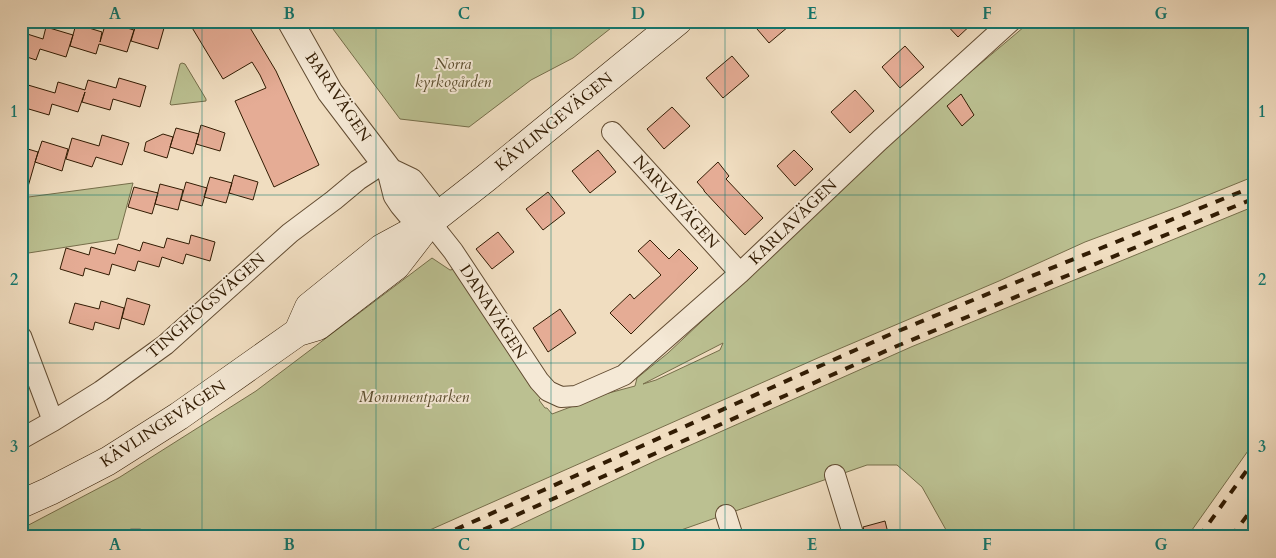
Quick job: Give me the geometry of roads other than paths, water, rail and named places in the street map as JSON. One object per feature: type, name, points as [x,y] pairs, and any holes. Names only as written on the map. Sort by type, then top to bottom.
[{"type":"main road","name":"KÄVLINGEVÄGEN","points":[[21,504],[108,461],[186,411],[298,332],[309,306],[382,248],[430,222],[678,21]]},
{"type":"street","name":"BARAVÄGEN","points":[[290,21],[330,92],[387,167],[412,181],[429,204],[430,222]]},
{"type":"street","name":"KARLAVÄGEN","points":[[561,397],[576,396],[624,375],[740,273],[880,140],[1011,21]]},
{"type":"street","name":"NARVAVÄGEN","points":[[612,132],[740,273]]},
{"type":"street","name":"TINGHÖGSVÄGEN","points":[[21,439],[101,391],[165,345],[290,233],[358,180],[387,167]]},
{"type":"street","name":"DANAVÄGEN","points":[[430,222],[453,250],[539,381],[548,391],[561,397]]},
{"type":"street","points":[[21,336],[53,421]]},
{"type":"street","points":[[835,475],[854,537]]},
{"type":"street","points":[[726,515],[733,537]]},
{"type":"water","points":[[131,529],[149,532],[150,537],[116,537]]},
{"type":"railway","points":[[439,537],[891,334],[1255,186]]},
{"type":"railway","points":[[467,537],[897,346],[1255,198]]},
{"type":"railway","points":[[1199,537],[1255,459]]},
{"type":"railway","points":[[1231,537],[1255,505]]},
{"type":"park label","name":"Norra kyrkogården","points":[[453,73]]},
{"type":"park label","name":"Monumentparken","points":[[414,397]]}]
